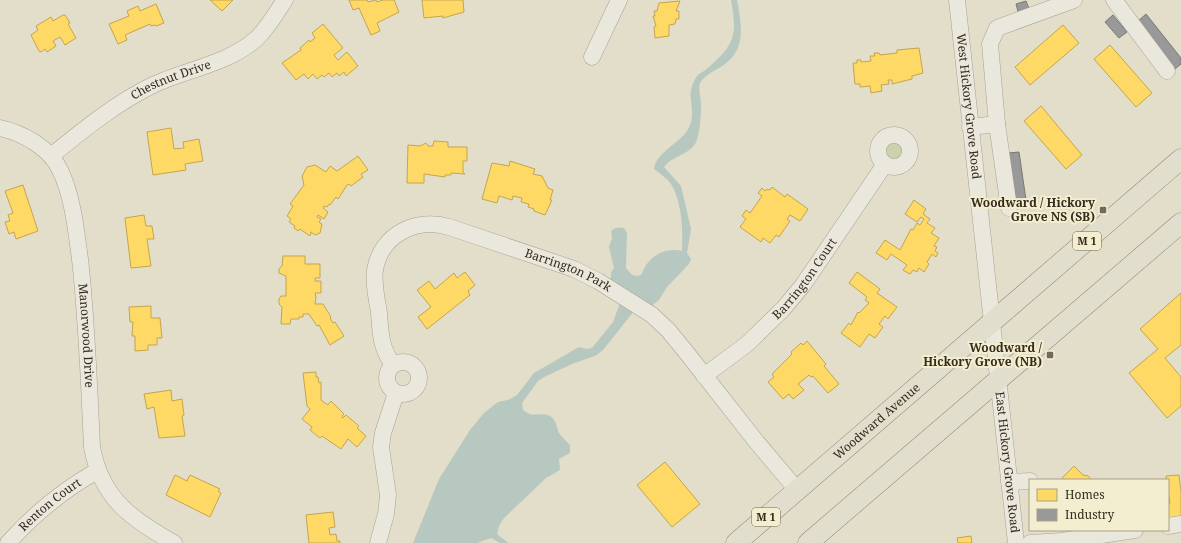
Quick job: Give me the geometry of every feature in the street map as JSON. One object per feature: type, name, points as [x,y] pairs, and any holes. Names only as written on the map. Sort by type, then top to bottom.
[{"type":"main road","name":"Woodward Avenue","points":[[736,543],[1181,159]]},
{"type":"main road","points":[[808,543],[1181,223]]},
{"type":"street","name":"Chestnut Drive","points":[[51,156],[77,135],[132,96],[174,76],[229,56],[245,48],[262,32],[285,0]]},
{"type":"street","points":[[592,57],[620,0]]},
{"type":"street","name":"West Hickory Grove Road","points":[[957,0],[998,381]]},
{"type":"street","points":[[1009,208],[997,124],[990,44],[997,28],[1074,0]]},
{"type":"street","points":[[1114,0],[1167,71]]},
{"type":"street","points":[[970,126],[997,124]]},
{"type":"street","name":"Manorwood Drive","points":[[0,128],[27,138],[51,156],[60,170],[68,191],[78,246],[87,324],[92,447],[97,471],[109,492],[126,512],[146,527],[174,543]]},
{"type":"street","name":"Barrington Court","points":[[704,376],[747,344],[788,303],[803,285],[885,164]]},
{"type":"street","name":"Barrington Park","points":[[393,365],[383,351],[375,274],[378,258],[383,248],[393,237],[407,228],[424,223],[440,224],[566,265],[598,281],[652,315],[668,330],[797,490]]},
{"type":"street","points":[[397,362],[407,362],[415,366],[420,375],[418,385],[411,392],[401,394],[396,393],[387,382],[388,373],[393,365],[397,362]]},
{"type":"street","name":"East Hickory Grove Road","points":[[998,381],[1016,543]]},
{"type":"street","points":[[378,543],[386,514],[388,495],[381,456],[382,440],[396,393]]},
{"type":"street","name":"Renton Court","points":[[8,543],[46,506],[97,471]]},
{"type":"street","points":[[1009,482],[1029,481]]},
{"type":"street","points":[[1169,526],[1181,524]]},
{"type":"street","points":[[1030,543],[1051,536],[1121,531]]},
{"type":"green space","points":[[894,141],[900,144],[903,150],[900,156],[894,159],[888,156],[885,150],[888,144]]},
{"type":"shaded area","points":[[731,0],[737,0],[739,10],[741,29],[738,47],[728,62],[708,74],[700,83],[699,89],[701,105],[697,141],[692,148],[671,160],[664,167],[681,186],[691,229],[687,253],[691,259],[689,264],[667,287],[659,300],[650,307],[634,311],[603,350],[595,356],[572,364],[544,377],[538,381],[522,403],[523,410],[527,413],[533,415],[543,414],[552,418],[559,433],[570,445],[570,453],[559,459],[560,470],[546,478],[504,518],[499,526],[497,534],[508,543],[500,543],[491,538],[477,543],[413,543],[439,479],[470,430],[484,413],[498,402],[508,400],[517,395],[534,373],[579,347],[587,349],[592,348],[613,322],[620,303],[608,279],[611,278],[611,272],[614,268],[609,247],[612,238],[611,231],[619,227],[624,228],[627,233],[626,268],[632,275],[638,276],[642,274],[644,268],[652,258],[663,252],[675,250],[682,251],[682,225],[678,199],[671,184],[654,169],[663,153],[687,131],[690,125],[692,119],[691,91],[696,78],[718,59],[729,44],[734,30]]},
{"type":"building: Homes","points":[[210,0],[233,0],[222,11]]},
{"type":"building: Homes","points":[[349,0],[367,0],[368,2],[376,0],[377,2],[383,0],[394,0],[399,12],[377,23],[380,31],[371,35],[359,8],[353,10]]},
{"type":"building: Homes","points":[[422,0],[463,0],[464,12],[443,18],[443,16],[424,18]]},
{"type":"building: Homes","points":[[680,1],[676,11],[679,11],[679,19],[676,19],[675,24],[669,25],[669,36],[655,38],[654,27],[656,26],[653,16],[655,16],[654,11],[657,11],[659,3]]},
{"type":"building: Homes","points":[[156,4],[164,23],[156,26],[151,26],[150,24],[125,35],[127,40],[118,44],[109,24],[129,16],[127,11],[138,6],[140,11]]},
{"type":"building: Homes","points":[[65,15],[70,23],[68,24],[76,38],[65,45],[60,37],[53,41],[56,46],[47,52],[45,49],[41,52],[39,51],[31,35],[38,30],[36,26],[51,17],[53,21]]},
{"type":"building: Homes","points":[[323,24],[343,48],[334,55],[338,60],[347,52],[358,66],[346,76],[344,72],[339,76],[337,73],[332,77],[329,73],[324,77],[322,75],[317,79],[313,74],[308,79],[304,74],[296,80],[282,63],[301,50],[300,48],[309,40],[310,42],[315,38],[312,33]]},
{"type":"building: Homes","points":[[1063,25],[1079,43],[1030,85],[1015,67]]},
{"type":"building: Homes","points":[[1110,45],[1152,93],[1136,107],[1094,59]]},
{"type":"building: Homes","points":[[919,48],[923,73],[912,76],[912,79],[892,84],[892,80],[888,80],[889,84],[881,85],[882,91],[871,93],[870,86],[860,87],[860,84],[855,84],[853,63],[857,63],[857,60],[861,60],[861,62],[871,61],[870,56],[875,56],[874,53],[879,53],[880,55],[897,53],[897,50]]},
{"type":"building: Homes","points":[[1041,106],[1082,155],[1066,169],[1024,121]]},
{"type":"building: Homes","points":[[171,128],[174,149],[184,148],[183,142],[199,139],[203,161],[185,164],[186,170],[153,175],[147,132]]},
{"type":"building: Homes","points":[[434,141],[448,142],[448,147],[467,147],[467,161],[463,161],[463,172],[465,174],[451,173],[451,175],[445,175],[445,177],[424,174],[424,183],[407,183],[408,145],[420,146],[426,143],[428,146],[433,146]]},
{"type":"building: Homes","points":[[358,156],[368,170],[361,174],[363,177],[351,186],[349,184],[347,185],[338,199],[336,197],[330,205],[329,204],[327,207],[324,206],[323,208],[328,212],[324,219],[318,215],[317,217],[321,219],[319,222],[322,224],[320,233],[315,235],[311,232],[310,236],[300,229],[298,231],[294,228],[295,226],[289,222],[291,219],[287,216],[293,206],[290,204],[304,185],[302,176],[307,167],[315,165],[326,172],[330,166],[337,171]]},
{"type":"building: Homes","points":[[510,161],[535,169],[533,174],[542,176],[548,188],[553,190],[550,200],[552,200],[545,215],[528,207],[529,204],[521,202],[522,198],[513,196],[512,200],[499,196],[497,203],[482,199],[492,163],[509,166]]},
{"type":"building: Homes","points":[[23,185],[38,231],[16,239],[14,232],[9,234],[5,222],[10,221],[8,215],[13,213],[5,191]]},
{"type":"building: Homes","points":[[772,187],[785,197],[787,194],[808,209],[800,221],[790,215],[787,219],[790,221],[779,237],[776,235],[770,243],[763,238],[761,242],[740,227],[746,219],[742,216],[746,210],[750,213],[762,196],[758,193],[762,188],[765,191],[767,189],[770,190]]},
{"type":"building: Homes","points":[[914,200],[926,209],[923,214],[930,219],[927,223],[935,228],[931,233],[939,238],[934,246],[937,247],[935,251],[938,253],[936,257],[932,254],[927,262],[929,264],[924,272],[919,268],[917,272],[913,270],[910,274],[903,270],[907,265],[891,254],[887,260],[876,253],[885,240],[900,250],[911,229],[913,230],[917,223],[920,225],[924,219],[921,217],[917,222],[905,214]]},
{"type":"building: Homes","points":[[144,215],[146,226],[152,226],[154,239],[147,239],[151,266],[131,268],[125,218]]},
{"type":"building: Homes","points":[[283,256],[305,256],[305,264],[320,264],[320,278],[315,278],[315,281],[321,281],[321,293],[315,293],[315,304],[323,304],[333,323],[335,322],[344,336],[330,345],[319,325],[317,326],[309,314],[303,314],[303,317],[299,317],[299,319],[291,319],[290,324],[281,324],[282,307],[279,304],[279,299],[281,296],[286,296],[286,276],[279,273],[279,269],[282,266]]},
{"type":"building: Homes","points":[[465,272],[475,285],[468,291],[470,295],[427,329],[418,317],[431,307],[417,290],[429,281],[435,289],[454,273],[457,278]]},
{"type":"building: Homes","points":[[857,272],[880,289],[877,293],[897,307],[888,319],[885,316],[879,324],[883,327],[875,338],[869,334],[860,347],[841,333],[849,323],[851,325],[858,312],[859,313],[869,303],[865,300],[867,297],[849,283]]},
{"type":"building: Homes","points":[[1181,293],[1181,345],[1165,358],[1181,377],[1181,406],[1167,418],[1129,373],[1158,349],[1140,329]]},
{"type":"building: Homes","points":[[151,306],[151,318],[160,318],[162,338],[157,338],[157,345],[148,345],[148,350],[135,351],[135,336],[132,336],[133,322],[130,322],[129,307]]},
{"type":"building: Homes","points":[[807,341],[826,364],[824,366],[839,384],[828,393],[813,376],[811,377],[809,375],[798,384],[804,390],[793,399],[789,394],[783,399],[768,382],[774,377],[772,374],[792,354],[791,352],[801,343],[803,345]]},
{"type":"building: Homes","points":[[316,372],[316,377],[318,377],[319,383],[321,382],[321,400],[328,405],[331,401],[344,414],[342,416],[343,418],[346,415],[359,426],[357,428],[366,436],[357,447],[348,439],[341,449],[322,436],[320,438],[310,430],[312,427],[302,419],[310,409],[307,406],[303,373]]},
{"type":"building: Homes","points":[[171,390],[172,401],[182,399],[184,415],[182,416],[185,436],[159,438],[154,407],[147,409],[144,394]]},
{"type":"building: Homes","points":[[665,462],[700,504],[672,527],[637,485]]},
{"type":"building: Homes","points":[[1074,466],[1083,475],[1088,476],[1091,479],[1062,479]]},
{"type":"building: Homes","points":[[175,475],[187,481],[190,475],[220,489],[218,491],[221,493],[210,517],[166,495]]},
{"type":"building: Homes","points":[[1179,475],[1181,492],[1181,519],[1169,521],[1169,479],[1166,479],[1166,476]]},
{"type":"building: Homes","points":[[333,512],[335,527],[329,528],[330,535],[336,534],[337,541],[340,541],[340,543],[309,543],[306,515]]},
{"type":"building: Homes","points":[[971,536],[972,543],[958,543],[957,538]]},
{"type":"building: Industry","points":[[1026,1],[1030,11],[1019,15],[1016,4]]},
{"type":"building: Industry","points":[[1146,14],[1181,58],[1181,64],[1175,69],[1137,22]]},
{"type":"building: Industry","points":[[1113,15],[1127,32],[1119,38],[1105,22]]},
{"type":"building: Industry","points":[[1019,152],[1026,200],[1015,202],[1008,153]]},
{"type":"place","name":"Woodward / Hickory Grove NS (SB)","points":[[1103,210]]},
{"type":"place","name":"Woodward / Hickory Grove (NB)","points":[[1050,355]]}]
